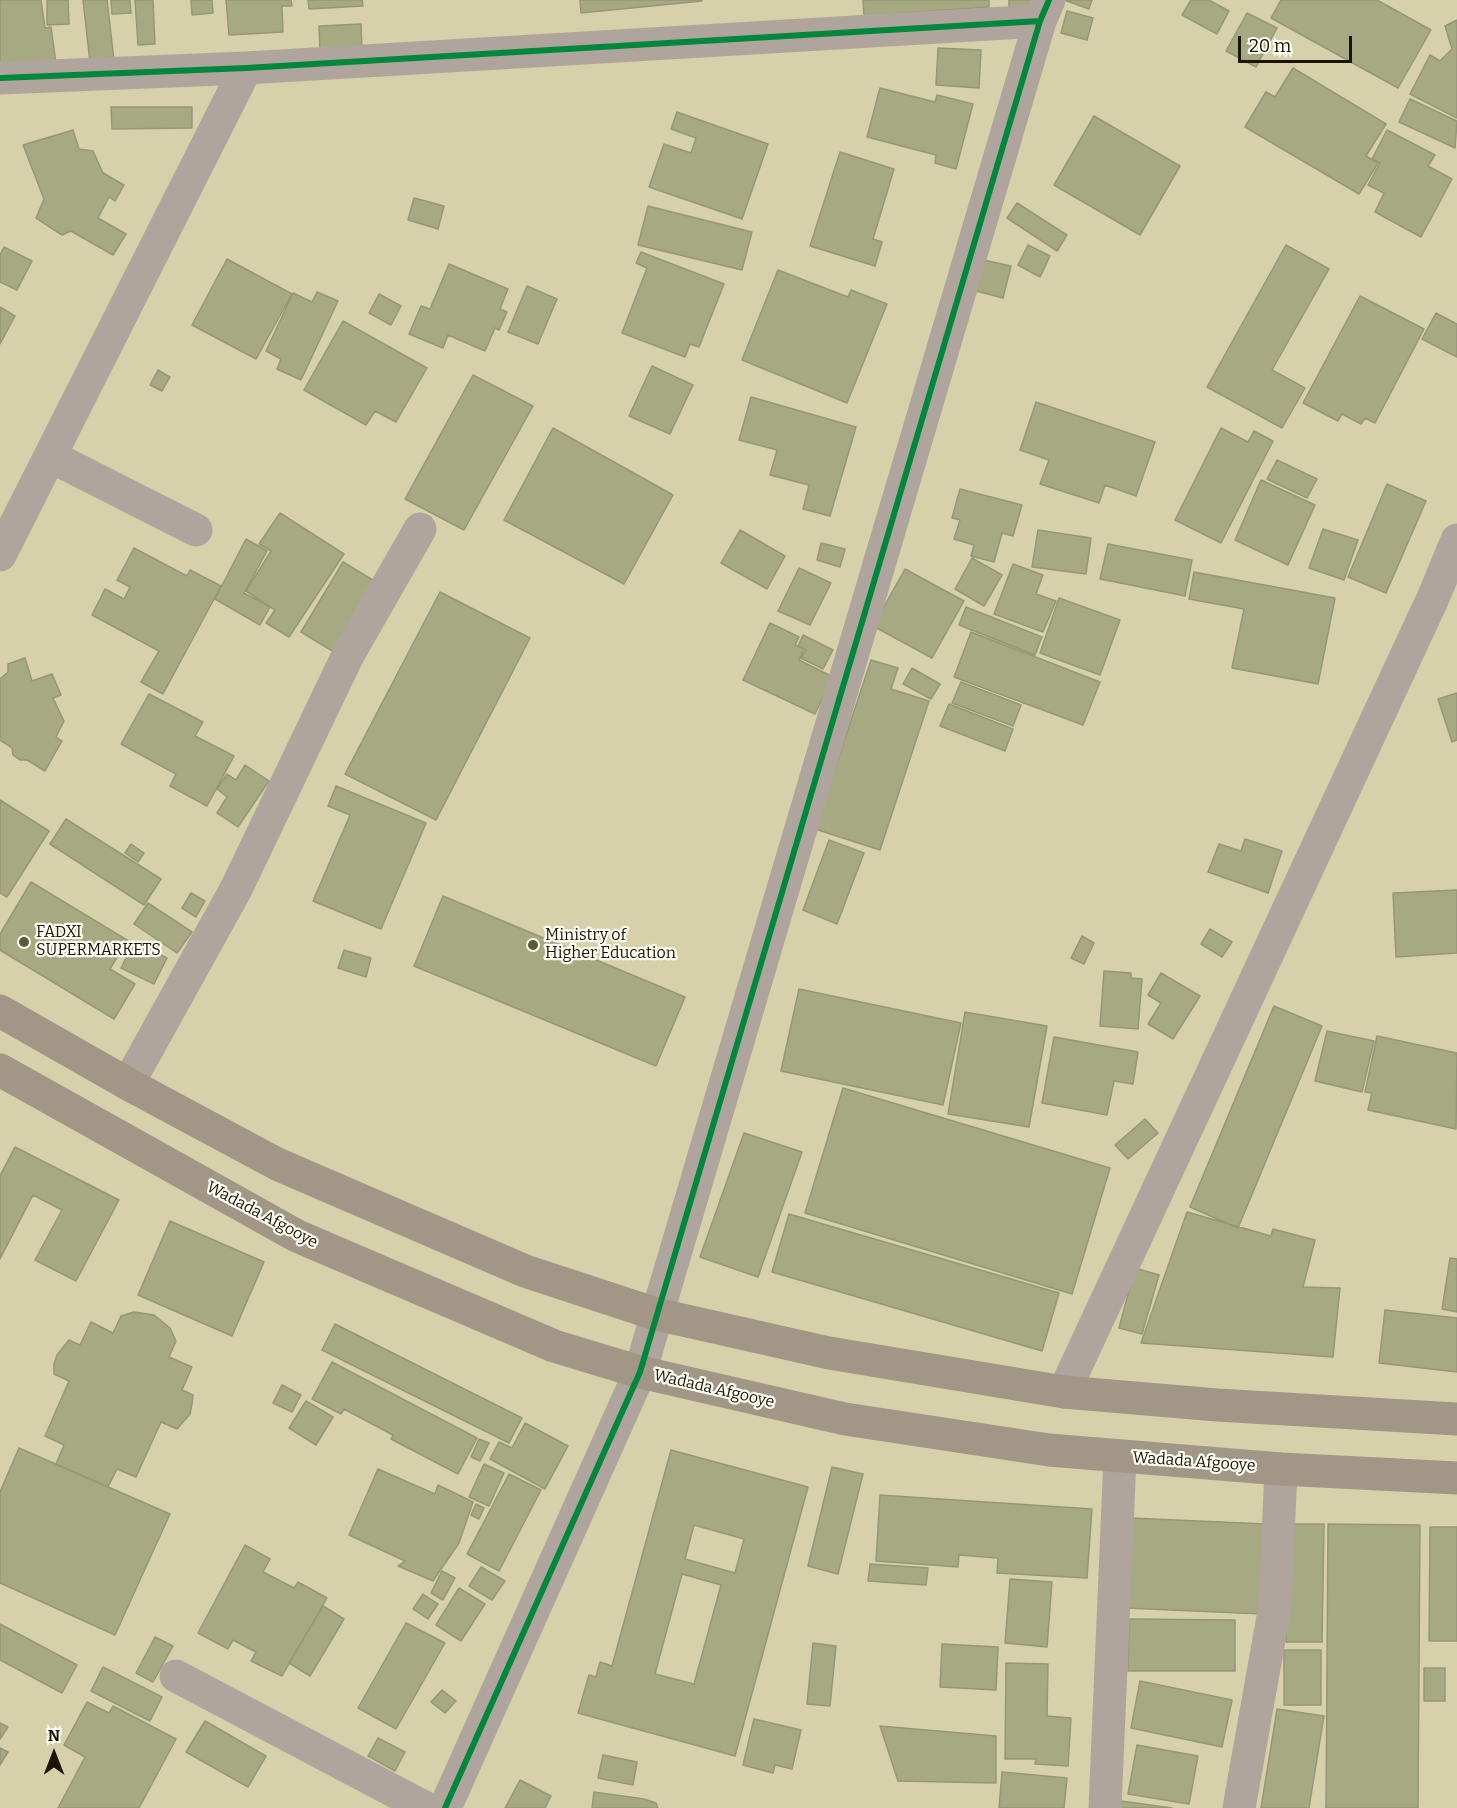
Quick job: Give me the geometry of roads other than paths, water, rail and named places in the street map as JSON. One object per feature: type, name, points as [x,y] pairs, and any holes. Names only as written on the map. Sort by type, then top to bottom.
[{"type":"highway","points":[[0,1011],[276,1164],[525,1271],[656,1314],[830,1353],[1064,1392],[1217,1405],[1457,1419]]},
{"type":"highway","name":"Wadada Afgooye","points":[[0,1070],[297,1236],[554,1346],[640,1372],[845,1419],[1049,1450],[1281,1469],[1457,1478]]},
{"type":"street","points":[[0,78],[246,68],[1044,10],[640,1372],[445,1808]]},
{"type":"street","points":[[0,555],[246,68]]},
{"type":"street","points":[[50,456],[196,530]]},
{"type":"street","points":[[128,1084],[236,889],[348,654],[420,529]]},
{"type":"street","points":[[1064,1392],[1445,595],[1457,540]]},
{"type":"street","points":[[1105,1808],[1120,1457]]},
{"type":"street","points":[[1239,1808],[1275,1605],[1281,1469]]},
{"type":"street","points":[[176,1676],[426,1808]]},
{"type":"place","name":"FADXI SUPERMARKETS","points":[[24,942]]},
{"type":"place","name":"Ministry of Higher Education","points":[[533,945]]}]
